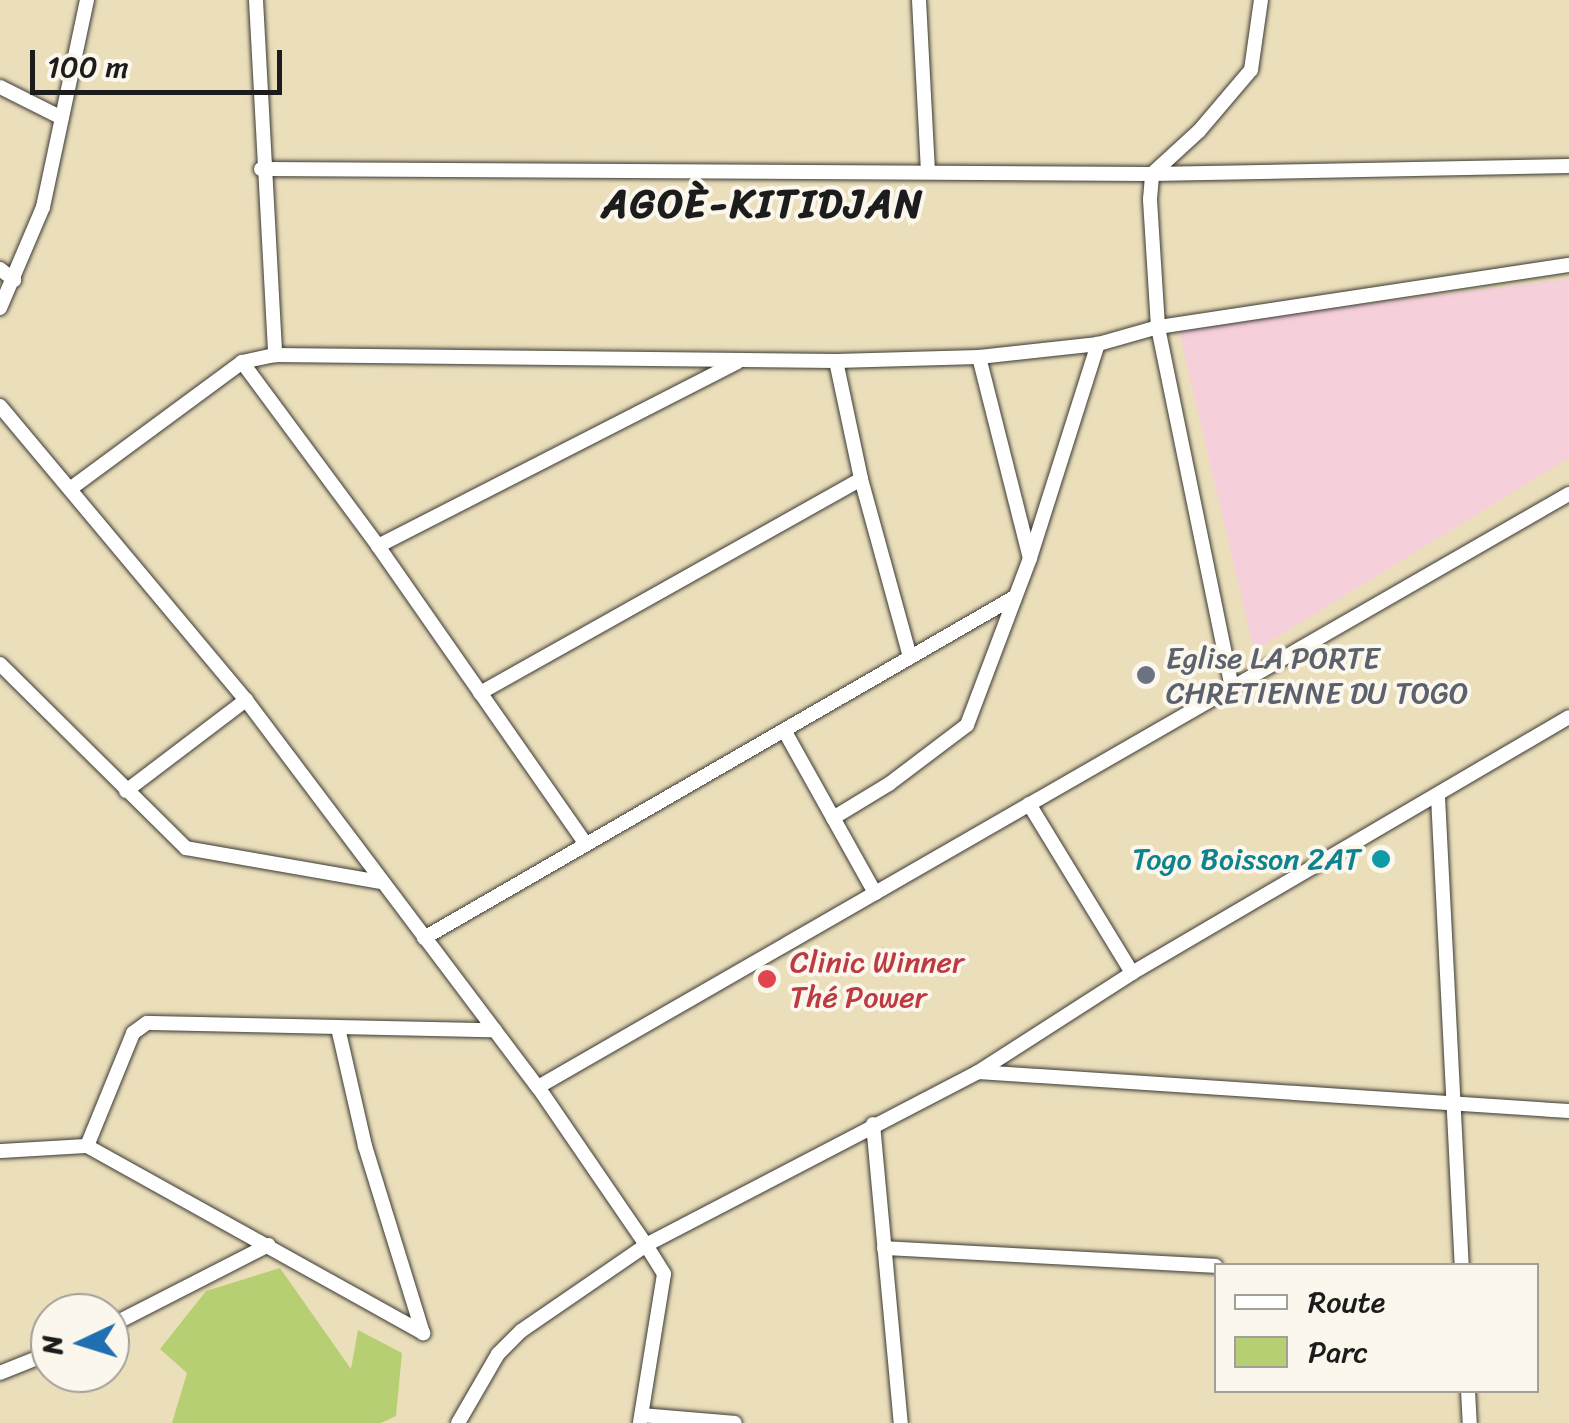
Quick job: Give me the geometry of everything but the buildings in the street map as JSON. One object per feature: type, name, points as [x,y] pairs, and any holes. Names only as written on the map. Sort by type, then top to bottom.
[{"type":"street","points":[[0,308],[44,207],[87,0]]},
{"type":"street","points":[[256,0],[262,170],[275,355]]},
{"type":"street","points":[[919,0],[928,170]]},
{"type":"street","points":[[1232,688],[1158,327],[1152,174],[1198,131],[1251,70],[1261,0]]},
{"type":"street","points":[[0,87],[62,118]]},
{"type":"street","points":[[262,170],[1152,174],[1569,166]]},
{"type":"street","points":[[70,489],[242,362],[275,355],[836,361],[978,357],[1098,344],[1158,327],[1569,266]]},
{"type":"street","points":[[0,269],[14,280]]},
{"type":"street","points":[[833,818],[889,784],[968,725],[1030,558],[1098,344]]},
{"type":"street","points":[[978,357],[1030,558]]},
{"type":"street","points":[[378,546],[743,359]]},
{"type":"street","points":[[836,361],[861,478],[910,657]]},
{"type":"street","points":[[242,362],[378,546],[586,844]]},
{"type":"street","points":[[0,406],[246,700],[538,1087],[646,1245],[664,1274],[641,1419],[735,1423]]},
{"type":"street","points":[[480,692],[861,478]]},
{"type":"street","points":[[538,1087],[1569,494]]},
{"type":"street","points":[[424,938],[1013,598]]},
{"type":"street","points":[[0,664],[186,848],[380,882]]},
{"type":"street","points":[[126,791],[246,700]]},
{"type":"street","points":[[458,1423],[498,1354],[521,1330],[646,1245],[978,1072],[1132,973],[1569,718]]},
{"type":"street","points":[[784,730],[876,892]]},
{"type":"street","points":[[1438,797],[1462,1263]]},
{"type":"street","points":[[1029,804],[1132,973]]},
{"type":"street","points":[[87,1146],[138,1026],[496,1030]]},
{"type":"street","points":[[0,1151],[87,1146],[423,1333],[364,1146],[338,1028]]},
{"type":"street","points":[[978,1072],[1569,1111]]},
{"type":"street","points":[[873,1124],[901,1423]]},
{"type":"street","points":[[130,1316],[268,1245]]},
{"type":"street","points":[[884,1248],[1214,1266]]},
{"type":"street","points":[[0,1373],[30,1360]]},
{"type":"street","points":[[1468,1393],[1470,1423]]},
{"type":"shaded area","points":[[1569,279],[1569,458],[1254,651],[1178,327]]},
{"type":"green space","points":[[280,1268],[351,1369],[358,1330],[402,1353],[396,1416],[381,1423],[172,1423],[187,1373],[160,1349],[206,1291]]},
{"type":"place","name":"Eglise LA PORTE CHRETIENNE DU TOGO","points":[[1146,675]]},
{"type":"place","name":"Togo Boisson 2AT","points":[[1381,859]]},
{"type":"place","name":"Clinic Winner Thé Power","points":[[767,979]]},
{"type":"district","name":"AGOÈ-KITIDJAN","points":[[763,204]]}]
